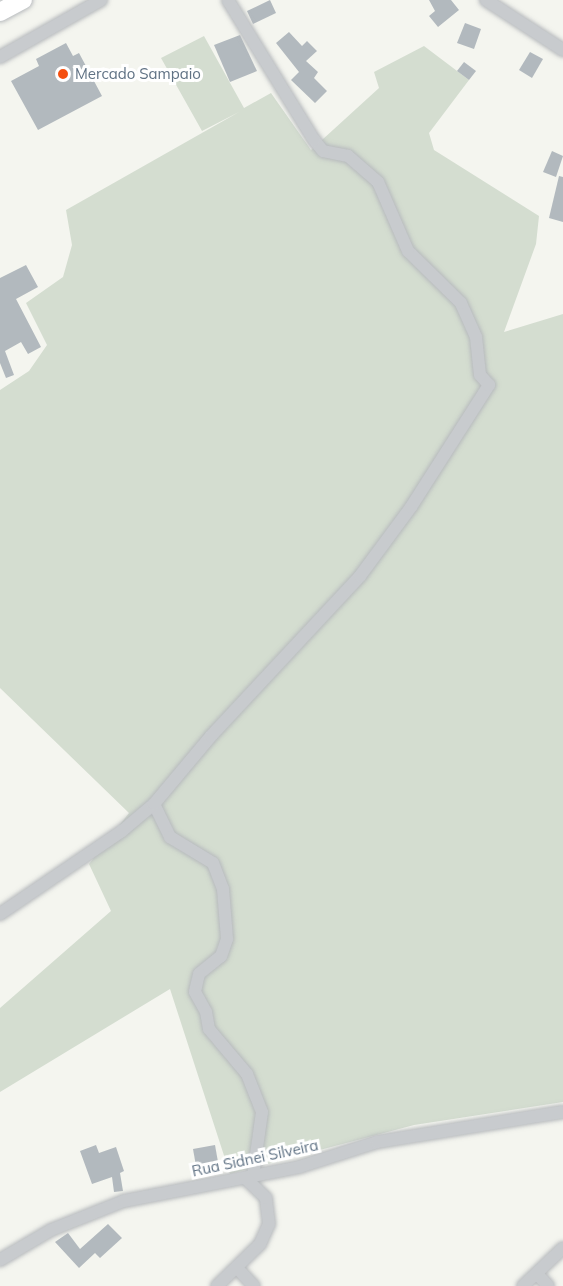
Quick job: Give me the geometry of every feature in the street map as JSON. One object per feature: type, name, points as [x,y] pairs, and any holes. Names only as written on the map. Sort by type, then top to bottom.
[{"type":"highway","points":[[0,12],[23,0]]},
{"type":"street","points":[[0,57],[101,0]]},
{"type":"street","points":[[0,914],[122,831],[154,804],[211,736],[360,576],[406,515],[489,385],[480,375],[476,337],[461,303],[408,251],[378,182],[348,156],[323,152],[228,0]]},
{"type":"street","points":[[486,0],[563,50]]},
{"type":"street","points":[[154,804],[170,837],[213,863],[223,889],[227,939],[221,956],[199,974],[195,992],[205,1009],[209,1029],[247,1074],[262,1112],[249,1177],[266,1198],[269,1224],[260,1244],[237,1269],[217,1286]]},
{"type":"street","name":"Rua Sidnei Silveira","points":[[0,1260],[51,1230],[114,1204],[160,1192],[299,1167],[377,1142],[563,1112]]},
{"type":"street","points":[[523,1286],[563,1248]]},
{"type":"street","points":[[237,1269],[254,1286]]},
{"type":"street","points":[[537,1274],[548,1286]]},
{"type":"shaded area","points":[[204,36],[244,108],[271,93],[311,150],[379,88],[374,72],[424,46],[469,80],[429,133],[434,150],[539,216],[536,244],[504,332],[563,314],[563,1102],[414,1125],[230,1174],[170,989],[0,1092],[0,1008],[111,911],[89,864],[129,813],[0,688],[0,390],[29,371],[47,345],[26,303],[63,277],[72,245],[66,210],[239,112],[202,131],[161,58]]},
{"type":"building","points":[[270,0],[276,13],[253,24],[247,11]]},
{"type":"building","points":[[429,0],[451,0],[459,10],[438,27],[429,16],[435,11]]},
{"type":"building","points":[[465,23],[481,29],[474,49],[457,43]]},
{"type":"building","points":[[289,32],[302,46],[307,41],[317,51],[306,61],[318,72],[314,78],[327,91],[315,103],[291,80],[299,72],[276,43]]},
{"type":"building","points":[[240,35],[257,71],[230,82],[214,45]]},
{"type":"building","points":[[66,43],[73,56],[79,53],[102,96],[38,130],[11,81],[39,66],[36,59]]},
{"type":"building","points":[[530,52],[543,59],[532,78],[519,70]]},
{"type":"building","points":[[464,62],[476,71],[469,80],[457,71]]},
{"type":"building","points":[[552,151],[563,156],[556,177],[543,172]]},
{"type":"building","points":[[559,176],[563,177],[563,222],[549,218]]},
{"type":"building","points":[[26,265],[38,287],[16,299],[41,347],[28,354],[21,342],[5,351],[14,375],[6,378],[0,363],[0,278]]},
{"type":"building","points":[[96,1145],[99,1153],[116,1147],[124,1171],[120,1173],[123,1191],[114,1192],[112,1177],[92,1184],[80,1151]]},
{"type":"building","points":[[215,1145],[218,1162],[196,1166],[193,1149]]},
{"type":"building","points":[[108,1224],[122,1238],[100,1258],[95,1253],[79,1268],[55,1242],[68,1233],[80,1249]]},
{"type":"place","name":"Mercado Sampaio","points":[[63,74]]}]
